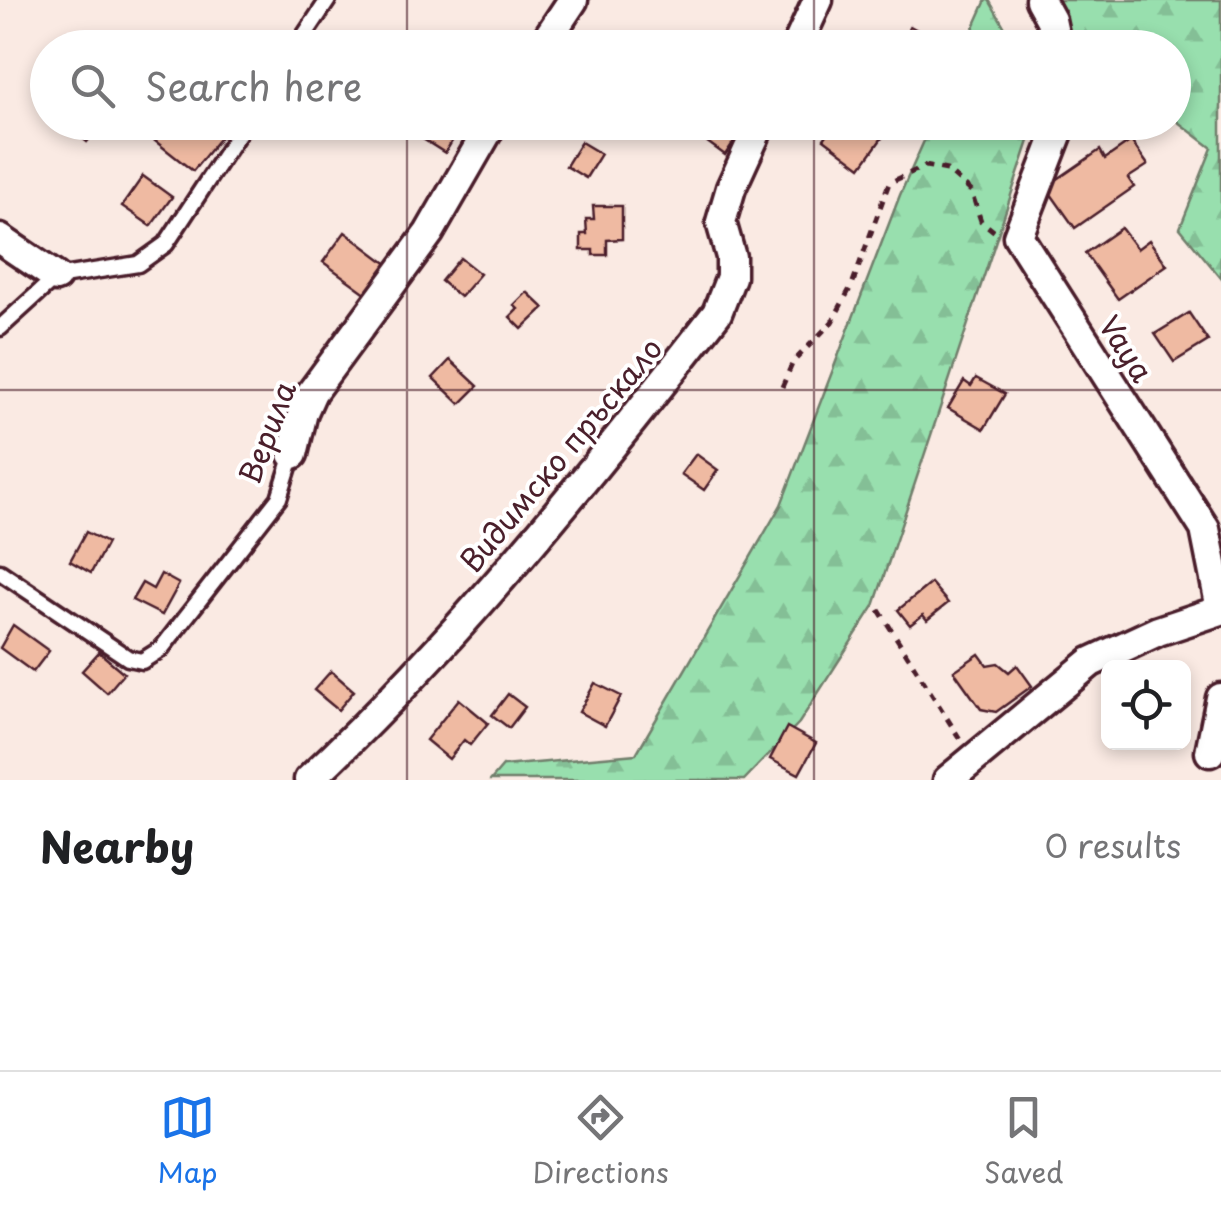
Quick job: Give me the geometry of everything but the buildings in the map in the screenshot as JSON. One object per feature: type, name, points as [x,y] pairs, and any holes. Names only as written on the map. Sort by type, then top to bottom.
[{"type":"street","points":[[553,30],[573,0]]},
{"type":"street","points":[[804,30],[818,0]]},
{"type":"street","points":[[1040,0],[1054,30]]},
{"type":"street","name":"Верила","points":[[293,454],[302,412],[312,392],[429,233],[483,140]]},
{"type":"street","name":"Видимско пръскало","points":[[308,780],[377,716],[443,644],[630,424],[717,313],[731,277],[721,222],[753,140]]},
{"type":"street","points":[[1018,236],[1055,140]]},
{"type":"street","name":"Vaya","points":[[1018,236],[1204,529],[1221,609]]},
{"type":"street","points":[[0,239],[56,277]]},
{"type":"street","points":[[948,780],[1091,662],[1158,631],[1221,609]]},
{"type":"street","points":[[1210,752],[1221,698]]},
{"type":"lane","points":[[308,30],[328,0]]},
{"type":"lane","points":[[0,328],[56,277],[138,264],[166,244],[234,140]]},
{"type":"lane","name":"Верила","points":[[0,572],[128,658],[142,661],[161,649],[279,498],[293,454]]},
{"type":"path","points":[[782,387],[792,362],[832,322],[852,285],[889,182],[925,166],[947,170],[971,192],[981,221],[997,233],[1018,236]]},
{"type":"path","points":[[879,610],[972,759]]},
{"type":"green space","points":[[986,0],[989,0],[1006,30],[973,30]]},
{"type":"green space","points":[[1039,0],[1221,0],[1221,278],[1180,228],[1212,148],[1191,132],[1191,30],[1068,30]]},
{"type":"green space","points":[[924,140],[1029,140],[874,606],[799,723],[744,780],[491,780],[503,766],[636,754],[781,505]]}]
